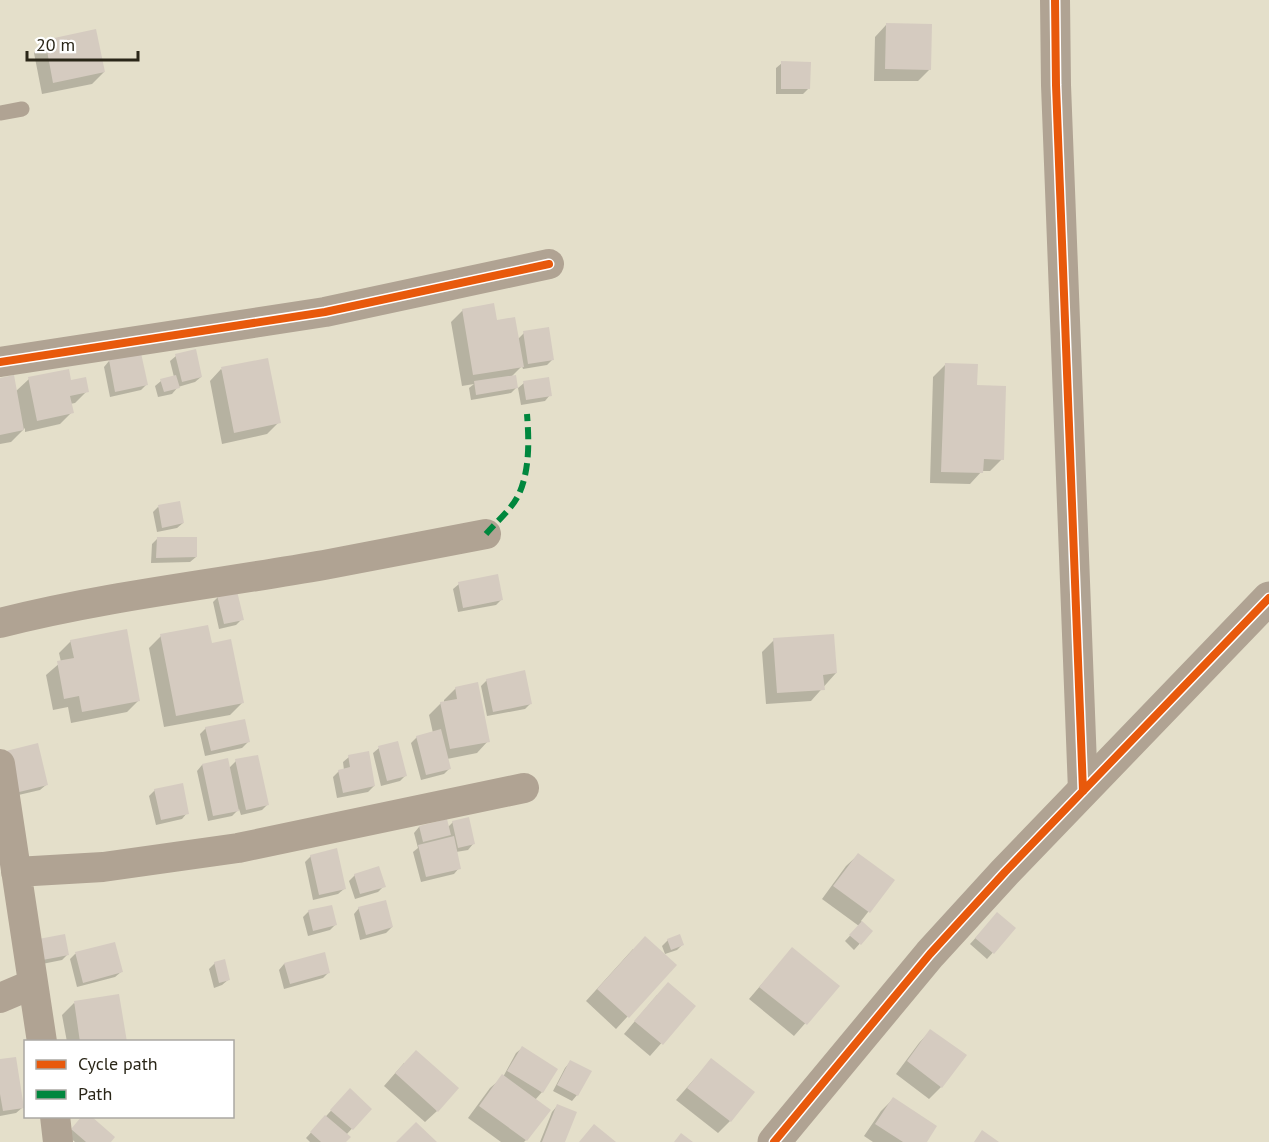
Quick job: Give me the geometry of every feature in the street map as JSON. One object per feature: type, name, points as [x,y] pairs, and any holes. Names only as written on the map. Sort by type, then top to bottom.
[{"type":"street","points":[[1055,0],[1056,85],[1083,791]]},
{"type":"street","points":[[0,362],[325,312],[549,264]]},
{"type":"street","points":[[0,624],[42,612],[185,586],[323,565],[486,534]]},
{"type":"street","points":[[774,1142],[930,954],[1005,872],[1269,598]]},
{"type":"street","points":[[0,764],[42,1040]]},
{"type":"street","points":[[16,872],[103,867],[238,848],[524,788]]},
{"type":"street","points":[[0,998],[33,984]]},
{"type":"street","points":[[55,1118],[58,1142]]},
{"type":"lane","points":[[0,113],[22,109]]},
{"type":"building","points":[[886,23],[932,24],[931,70],[885,69]]},
{"type":"building","points":[[96,29],[105,72],[53,83],[45,40]]},
{"type":"building","points":[[781,61],[811,62],[810,89],[781,89]]},
{"type":"building","points":[[494,303],[497,320],[515,317],[524,367],[473,375],[462,309]]},
{"type":"building","points":[[549,327],[554,360],[528,364],[523,331]]},
{"type":"building","points":[[196,349],[202,377],[182,382],[175,354]]},
{"type":"building","points":[[141,353],[148,385],[115,392],[109,360]]},
{"type":"building","points":[[268,358],[281,423],[234,433],[221,367]]},
{"type":"building","points":[[945,363],[978,364],[977,385],[1006,386],[1004,460],[984,459],[983,473],[941,472]]},
{"type":"building","points":[[69,369],[71,380],[86,377],[89,392],[70,396],[74,413],[37,421],[28,377]]},
{"type":"building","points":[[14,375],[24,430],[0,435],[0,378]]},
{"type":"building","points":[[176,375],[180,388],[164,392],[160,379]]},
{"type":"building","points":[[516,375],[518,388],[476,395],[474,381]]},
{"type":"building","points":[[549,377],[552,396],[526,400],[523,381]]},
{"type":"building","points":[[180,501],[184,523],[162,528],[158,505]]},
{"type":"building","points":[[157,537],[197,537],[197,557],[156,558]]},
{"type":"building","points":[[498,574],[503,600],[463,608],[458,582]]},
{"type":"building","points":[[237,591],[244,620],[224,624],[217,595]]},
{"type":"building","points":[[208,625],[212,643],[231,639],[244,703],[176,716],[160,634]]},
{"type":"building","points":[[127,629],[140,701],[82,712],[79,696],[64,699],[57,661],[74,658],[70,640]]},
{"type":"building","points":[[834,634],[837,673],[823,675],[825,690],[777,693],[773,638]]},
{"type":"building","points":[[525,670],[532,704],[493,712],[486,679]]},
{"type":"building","points":[[478,682],[490,742],[450,749],[440,702],[457,699],[455,687]]},
{"type":"building","points":[[245,719],[250,742],[211,751],[205,727]]},
{"type":"building","points":[[441,729],[451,769],[426,775],[416,736]]},
{"type":"building","points":[[398,741],[407,776],[387,781],[378,746]]},
{"type":"building","points":[[38,743],[48,785],[15,793],[6,751]]},
{"type":"building","points":[[369,751],[375,786],[343,793],[338,770],[350,767],[348,755]]},
{"type":"building","points":[[258,755],[269,805],[246,810],[235,759]]},
{"type":"building","points":[[228,758],[239,811],[213,816],[202,764]]},
{"type":"building","points":[[183,783],[189,814],[161,820],[154,789]]},
{"type":"building","points":[[469,817],[475,844],[458,848],[452,821]]},
{"type":"building","points":[[447,819],[451,835],[423,842],[419,826]]},
{"type":"building","points":[[454,836],[461,869],[426,877],[418,845]]},
{"type":"building","points":[[337,848],[346,889],[319,895],[310,855]]},
{"type":"building","points":[[858,853],[895,880],[870,913],[833,886]]},
{"type":"building","points":[[379,866],[386,887],[360,894],[354,874]]},
{"type":"building","points":[[386,900],[393,927],[366,935],[358,907]]},
{"type":"building","points":[[332,905],[337,925],[313,931],[308,910]]},
{"type":"building","points":[[997,912],[1016,928],[994,954],[975,938]]},
{"type":"building","points":[[862,921],[873,931],[861,945],[849,935]]},
{"type":"building","points":[[65,934],[69,955],[32,962],[28,941]]},
{"type":"building","points":[[680,934],[684,945],[671,950],[667,939]]},
{"type":"building","points":[[645,936],[677,965],[629,1018],[597,989]]},
{"type":"building","points":[[115,942],[123,972],[83,983],[75,952]]},
{"type":"building","points":[[792,947],[840,986],[807,1025],[759,987]]},
{"type":"building","points":[[325,952],[330,973],[290,984],[284,963]]},
{"type":"building","points":[[225,959],[230,980],[219,983],[214,962]]},
{"type":"building","points":[[668,982],[696,1006],[663,1045],[634,1021]]},
{"type":"building","points":[[119,994],[127,1040],[80,1040],[74,1001]]},
{"type":"building","points":[[930,1029],[967,1055],[942,1088],[907,1061]]},
{"type":"building","points":[[522,1046],[558,1069],[543,1093],[507,1071]]},
{"type":"building","points":[[416,1050],[459,1088],[438,1112],[395,1073]]},
{"type":"building","points":[[16,1057],[24,1108],[3,1111],[0,1094],[0,1059]]},
{"type":"building","points":[[711,1058],[755,1092],[731,1122],[687,1088]]},
{"type":"building","points":[[570,1060],[592,1071],[578,1096],[557,1085]]},
{"type":"building","points":[[502,1074],[551,1110],[527,1141],[479,1106]]},
{"type":"building","points":[[350,1088],[372,1109],[353,1130],[330,1110]]},
{"type":"building","points":[[893,1097],[937,1126],[927,1142],[903,1142],[875,1124]]},
{"type":"building","points":[[557,1104],[577,1112],[565,1142],[542,1142]]},
{"type":"building","points":[[325,1115],[351,1137],[346,1142],[321,1142],[310,1132]]},
{"type":"building","points":[[80,1118],[93,1118],[115,1137],[111,1142],[86,1142],[71,1129]]},
{"type":"building","points":[[416,1122],[437,1142],[396,1142]]},
{"type":"building","points":[[594,1124],[616,1142],[579,1142]]},
{"type":"building","points":[[982,1130],[999,1142],[974,1142]]},
{"type":"building","points":[[681,1133],[693,1142],[674,1142]]},
{"type":"marked path","points":[[486,534],[512,505],[523,484],[528,454],[527,414]]},
{"type":"cycle path","points":[[1055,0],[1056,85],[1083,791]]},
{"type":"cycle path","points":[[0,362],[325,312],[549,264]]},
{"type":"cycle path","points":[[774,1142],[930,954],[1005,872],[1269,598]]}]
